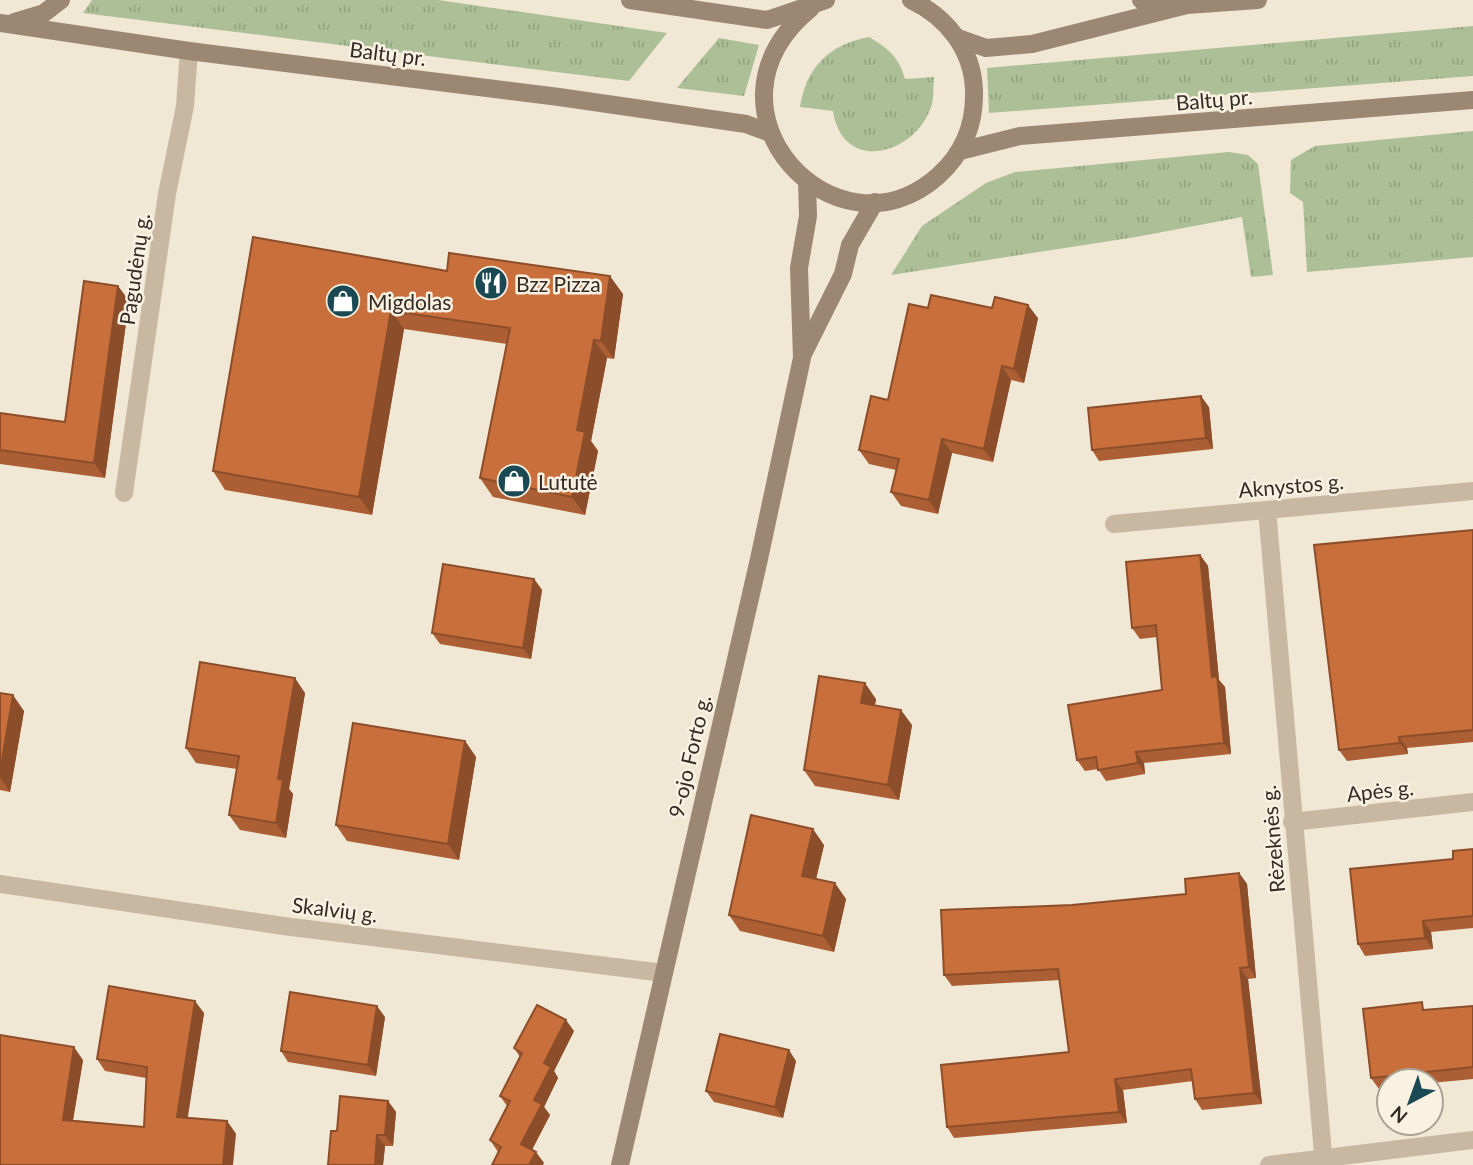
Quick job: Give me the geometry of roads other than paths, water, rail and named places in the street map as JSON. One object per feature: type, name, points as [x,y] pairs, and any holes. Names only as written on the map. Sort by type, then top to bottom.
[{"type":"main road","points":[[3,23],[44,13],[61,0]]},
{"type":"main road","points":[[630,0],[767,20],[819,4]]},
{"type":"main road","points":[[1141,0],[1187,5]]},
{"type":"main road","points":[[958,38],[986,48],[1032,44],[1187,5],[1258,0]]},
{"type":"main road","points":[[819,4],[786,32],[769,63],[764,86],[770,133],[792,168],[807,181],[828,193],[851,201],[875,202],[915,192],[948,167],[960,151],[970,129],[975,106],[971,71],[958,38],[942,20],[919,2]]},
{"type":"main road","name":"Baltų pr.","points":[[3,23],[189,51],[559,97],[746,124],[770,133]]},
{"type":"main road","name":"Baltų pr.","points":[[960,151],[1020,136],[1473,100]]},
{"type":"main road","name":"9-ojo Forto g.","points":[[802,358],[799,268],[808,216],[807,181]]},
{"type":"main road","name":"9-ojo Forto g.","points":[[620,1165],[802,358],[843,274],[850,246],[875,202]]},
{"type":"street","name":"Pagudėnų g.","points":[[124,493],[167,194],[185,106],[189,51]]},
{"type":"street","name":"Aknystos g.","points":[[1114,524],[1473,491]]},
{"type":"street","name":"Rėzeknės g.","points":[[1267,510],[1323,1162]]},
{"type":"street","name":"Apės g.","points":[[1292,822],[1473,803]]},
{"type":"street","name":"Skalvių g.","points":[[0,884],[291,927],[664,973]]},
{"type":"street","points":[[1269,1165],[1323,1162],[1473,1139]]},
{"type":"place","name":"Bzz Pizza","points":[[491,283]]},
{"type":"place","name":"Migdolas","points":[[343,301]]},
{"type":"place","name":"Lututė","points":[[514,481]]}]
